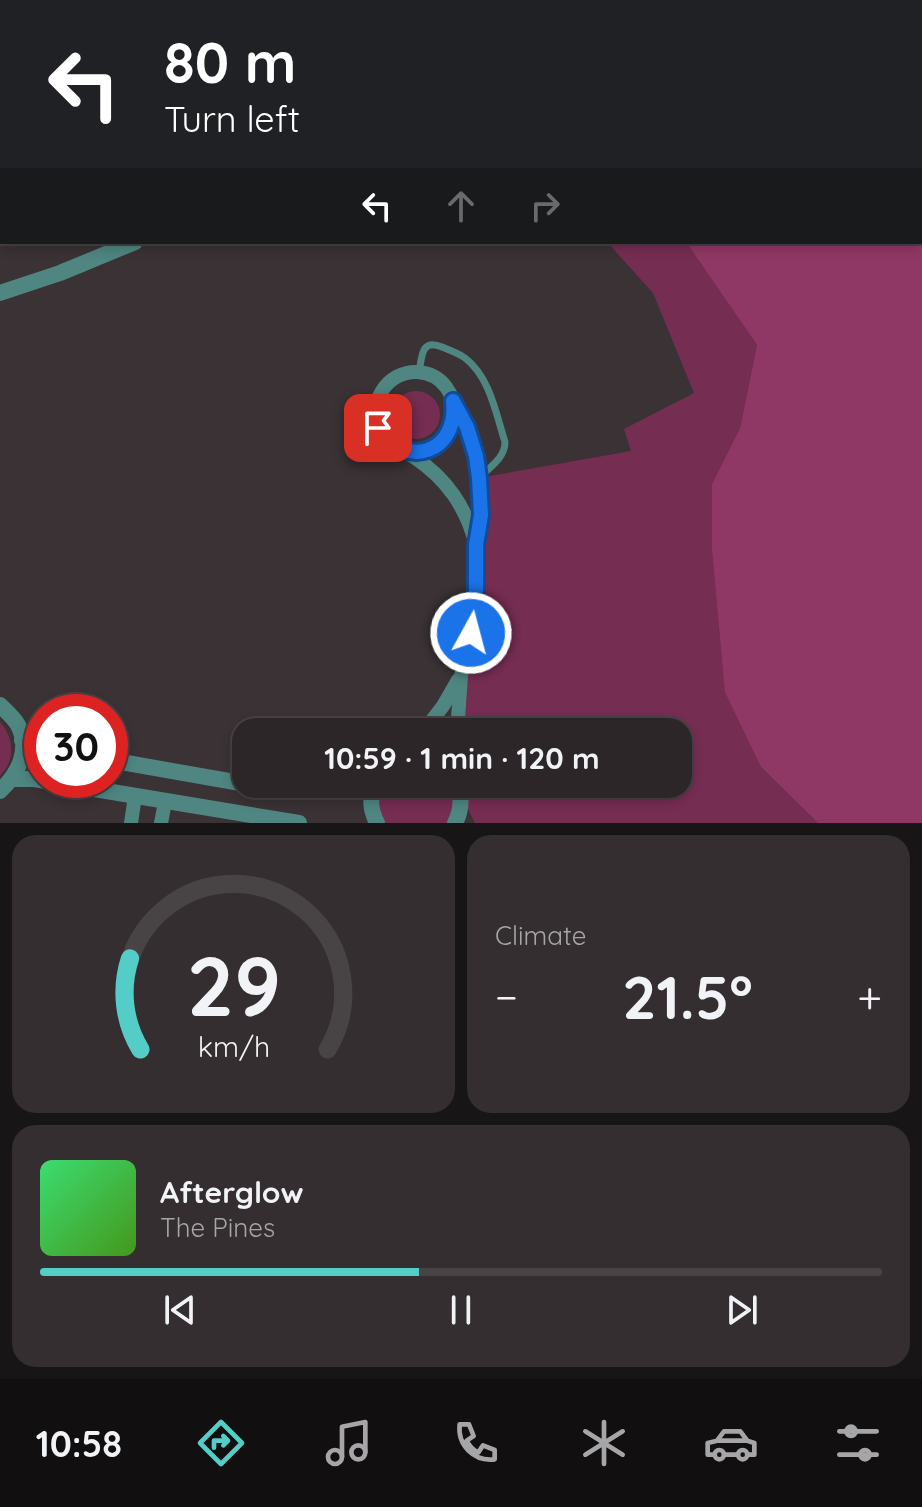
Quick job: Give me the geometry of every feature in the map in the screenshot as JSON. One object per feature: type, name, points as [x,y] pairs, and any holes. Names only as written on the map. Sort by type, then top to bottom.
[{"type":"street","points":[[0,293],[60,273],[130,244]]},
{"type":"street","points":[[458,718],[461,676],[471,633],[476,589],[476,545],[481,515],[476,456],[467,427],[446,387],[434,377],[419,372],[403,374],[390,381],[379,394],[375,409],[378,428],[385,439],[433,471],[448,486],[461,504],[476,545]]},
{"type":"street","points":[[402,450],[416,452],[431,449],[443,441],[455,415],[453,401]]},
{"type":"street","points":[[434,718],[461,676]]},
{"type":"street","points":[[0,705],[17,724],[22,740],[22,756],[13,779],[0,791]]},
{"type":"street","points":[[128,763],[232,782]]},
{"type":"street","points":[[13,779],[34,779],[299,823]]},
{"type":"street","points":[[131,823],[135,796]]},
{"type":"street","points":[[370,798],[377,823]]},
{"type":"street","points":[[455,823],[460,814],[460,798]]},
{"type":"street","points":[[463,798],[473,823]]},
{"type":"street","points":[[161,823],[165,802]]},
{"type":"lane","points":[[419,372],[424,348],[435,344],[463,356],[476,368],[486,384],[505,448],[503,455],[479,478]]},
{"type":"shaded area","points":[[609,244],[687,244],[757,345],[740,428],[712,484],[761,767],[818,823],[475,823],[462,798],[692,798],[692,718],[459,718],[471,633],[479,478],[631,451],[624,429],[694,393],[653,293]]},
{"type":"shaded area","points":[[687,244],[922,244],[922,823],[818,823],[761,767],[725,692],[712,548],[712,484],[740,428],[757,345]]},
{"type":"shaded area","points":[[416,391],[433,398],[440,415],[433,432],[416,439],[399,432],[392,415],[399,398]]},
{"type":"shaded area","points":[[0,722],[10,741],[11,756],[0,776]]},
{"type":"shaded area","points":[[380,798],[453,798],[454,804],[448,823],[385,823]]},
{"type":"route","points":[[378,428],[385,439],[402,450],[416,452],[431,449],[443,441],[451,429],[455,415],[453,401],[467,427],[476,456],[481,515],[476,545],[476,589],[471,633]]}]
